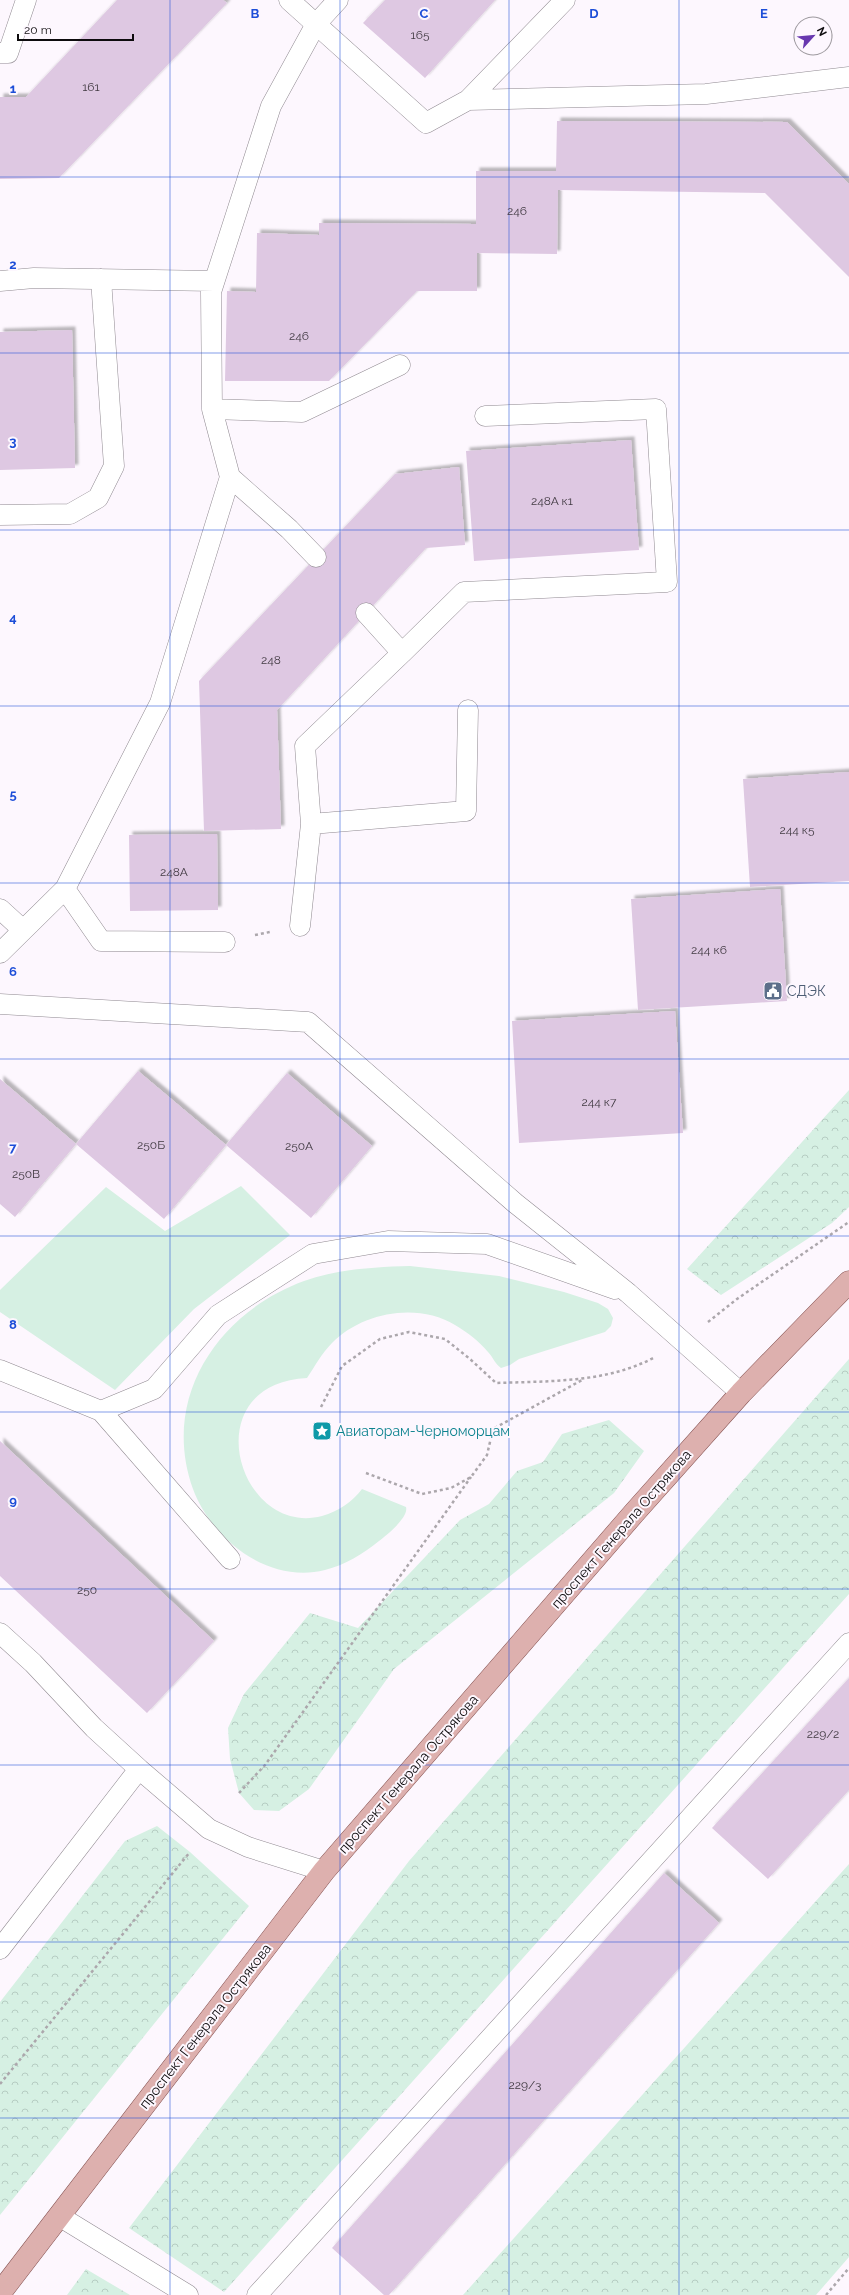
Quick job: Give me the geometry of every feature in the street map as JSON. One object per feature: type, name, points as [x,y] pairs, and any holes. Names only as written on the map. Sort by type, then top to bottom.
[{"type":"main road","name":"проспект Генерала Острякова","points":[[0,2293],[324,1871],[634,1513],[741,1393],[849,1282]]},
{"type":"lane","points":[[0,53],[8,53],[26,0]]},
{"type":"lane","points":[[289,0],[426,123],[468,100],[565,0]]},
{"type":"lane","points":[[0,953],[64,889],[160,703],[230,477],[212,409],[211,292],[271,106],[316,24],[338,0]]},
{"type":"lane","points":[[468,100],[706,94],[849,76]]},
{"type":"lane","points":[[0,280],[34,278],[214,282]]},
{"type":"lane","points":[[0,515],[70,514],[98,498],[114,466],[101,280]]},
{"type":"lane","points":[[212,409],[302,412],[400,365]]},
{"type":"lane","points":[[300,926],[311,824],[304,746],[464,592],[667,582],[656,409],[485,416]]},
{"type":"lane","points":[[230,477],[289,529],[316,557]]},
{"type":"lane","points":[[366,613],[402,653]]},
{"type":"lane","points":[[311,824],[466,811],[468,710]]},
{"type":"lane","points":[[64,889],[101,941],[225,942]]},
{"type":"lane","points":[[0,909],[23,930]]},
{"type":"lane","points":[[0,1004],[308,1022],[515,1203],[628,1293],[741,1393]]},
{"type":"lane","points":[[101,1411],[154,1389],[218,1315],[313,1254],[388,1241],[487,1244],[628,1293]]},
{"type":"lane","points":[[0,1370],[101,1411],[230,1559]]},
{"type":"lane","points":[[0,1633],[33,1663],[94,1728],[209,1829],[248,1847],[324,1871]]},
{"type":"lane","points":[[257,2295],[849,1643]]},
{"type":"lane","points":[[0,1949],[139,1769]]},
{"type":"lane","points":[[59,2216],[188,2295]]},
{"type":"path","points":[[225,942],[300,926]]},
{"type":"path","points":[[683,1342],[737,1299],[849,1222]]},
{"type":"path","points":[[320,1407],[342,1366],[380,1339],[409,1332],[445,1340],[470,1359],[496,1383],[582,1380],[639,1366]]},
{"type":"path","points":[[239,1794],[265,1764],[487,1455],[493,1429],[582,1380]]},
{"type":"path","points":[[366,1473],[422,1494],[451,1488],[471,1477]]},
{"type":"path","points":[[0,2084],[190,1852]]},
{"type":"path","points":[[826,2295],[849,2268]]},
{"type":"green space","points":[[849,1090],[849,1207],[832,1223],[721,1295],[687,1269]]},
{"type":"green space","points":[[241,1186],[290,1235],[194,1309],[115,1390],[0,1312],[0,1290],[106,1187],[165,1231]]},
{"type":"green space","points":[[410,1266],[499,1276],[564,1292],[598,1303],[608,1309],[613,1318],[611,1326],[605,1332],[519,1359],[510,1365],[501,1368],[477,1340],[455,1325],[440,1318],[424,1314],[408,1312],[391,1314],[374,1318],[344,1332],[325,1351],[307,1378],[271,1387],[249,1405],[240,1430],[240,1458],[250,1484],[268,1505],[293,1517],[322,1516],[334,1512],[345,1506],[362,1489],[406,1507],[406,1511],[401,1521],[383,1538],[360,1555],[340,1565],[325,1570],[304,1573],[283,1570],[263,1564],[245,1554],[228,1541],[202,1508],[193,1489],[185,1455],[184,1422],[191,1391],[204,1362],[223,1336],[246,1314],[273,1295],[304,1281],[343,1271]]},
{"type":"green space","points":[[849,1359],[849,1594],[224,2292],[129,2228],[409,1861]]},
{"type":"green space","points":[[609,1420],[644,1451],[614,1493],[394,1669],[309,1789],[279,1811],[254,1810],[239,1793],[230,1759],[228,1728],[244,1694],[310,1613],[358,1628],[460,1520],[489,1504],[517,1471],[543,1462],[562,1434]]},
{"type":"green space","points":[[157,1826],[190,1852],[249,1906],[0,2215],[0,2002],[125,1841]]},
{"type":"green space","points":[[849,1864],[849,2257],[816,2295],[463,2295]]},
{"type":"green space","points":[[86,2269],[130,2295],[67,2295]]},
{"type":"building","points":[[117,0],[223,0],[227,3],[59,178],[0,179],[0,97],[26,97]]},
{"type":"building","points":[[385,0],[495,0],[425,78],[363,23]]},
{"type":"building","points":[[557,121],[787,122],[849,184],[849,277],[765,193],[558,190],[557,254],[477,253],[477,291],[417,291],[329,381],[225,381],[227,291],[256,292],[257,233],[319,235],[319,223],[476,224],[476,171],[556,171]]},
{"type":"building","points":[[72,330],[75,468],[0,470],[0,332]]},
{"type":"building","points":[[631,440],[639,550],[474,561],[466,451]]},
{"type":"building","points":[[459,467],[465,545],[426,548],[277,710],[281,829],[204,831],[199,681],[395,474]]},
{"type":"building","points":[[849,772],[849,881],[750,887],[743,779]]},
{"type":"building","points":[[217,834],[218,910],[130,911],[129,835]]},
{"type":"building","points":[[780,889],[787,1001],[638,1010],[631,899]]},
{"type":"building","points":[[675,1011],[683,1133],[519,1143],[512,1021]]},
{"type":"building","points":[[138,1071],[226,1145],[164,1219],[76,1144]]},
{"type":"building","points":[[287,1073],[372,1146],[311,1218],[226,1145]]},
{"type":"building","points":[[0,1079],[76,1144],[15,1217],[0,1204]]},
{"type":"building","points":[[0,1441],[214,1641],[147,1713],[0,1576]]},
{"type":"building","points":[[849,1678],[849,1790],[768,1879],[712,1828]]},
{"type":"building","points":[[664,1873],[719,1923],[389,2295],[384,2295],[332,2248]]},
{"type":"place","name":"СДЭК","points":[[773,991]]},
{"type":"place","name":"Авиаторам-Черноморцам","points":[[322,1431]]}]
